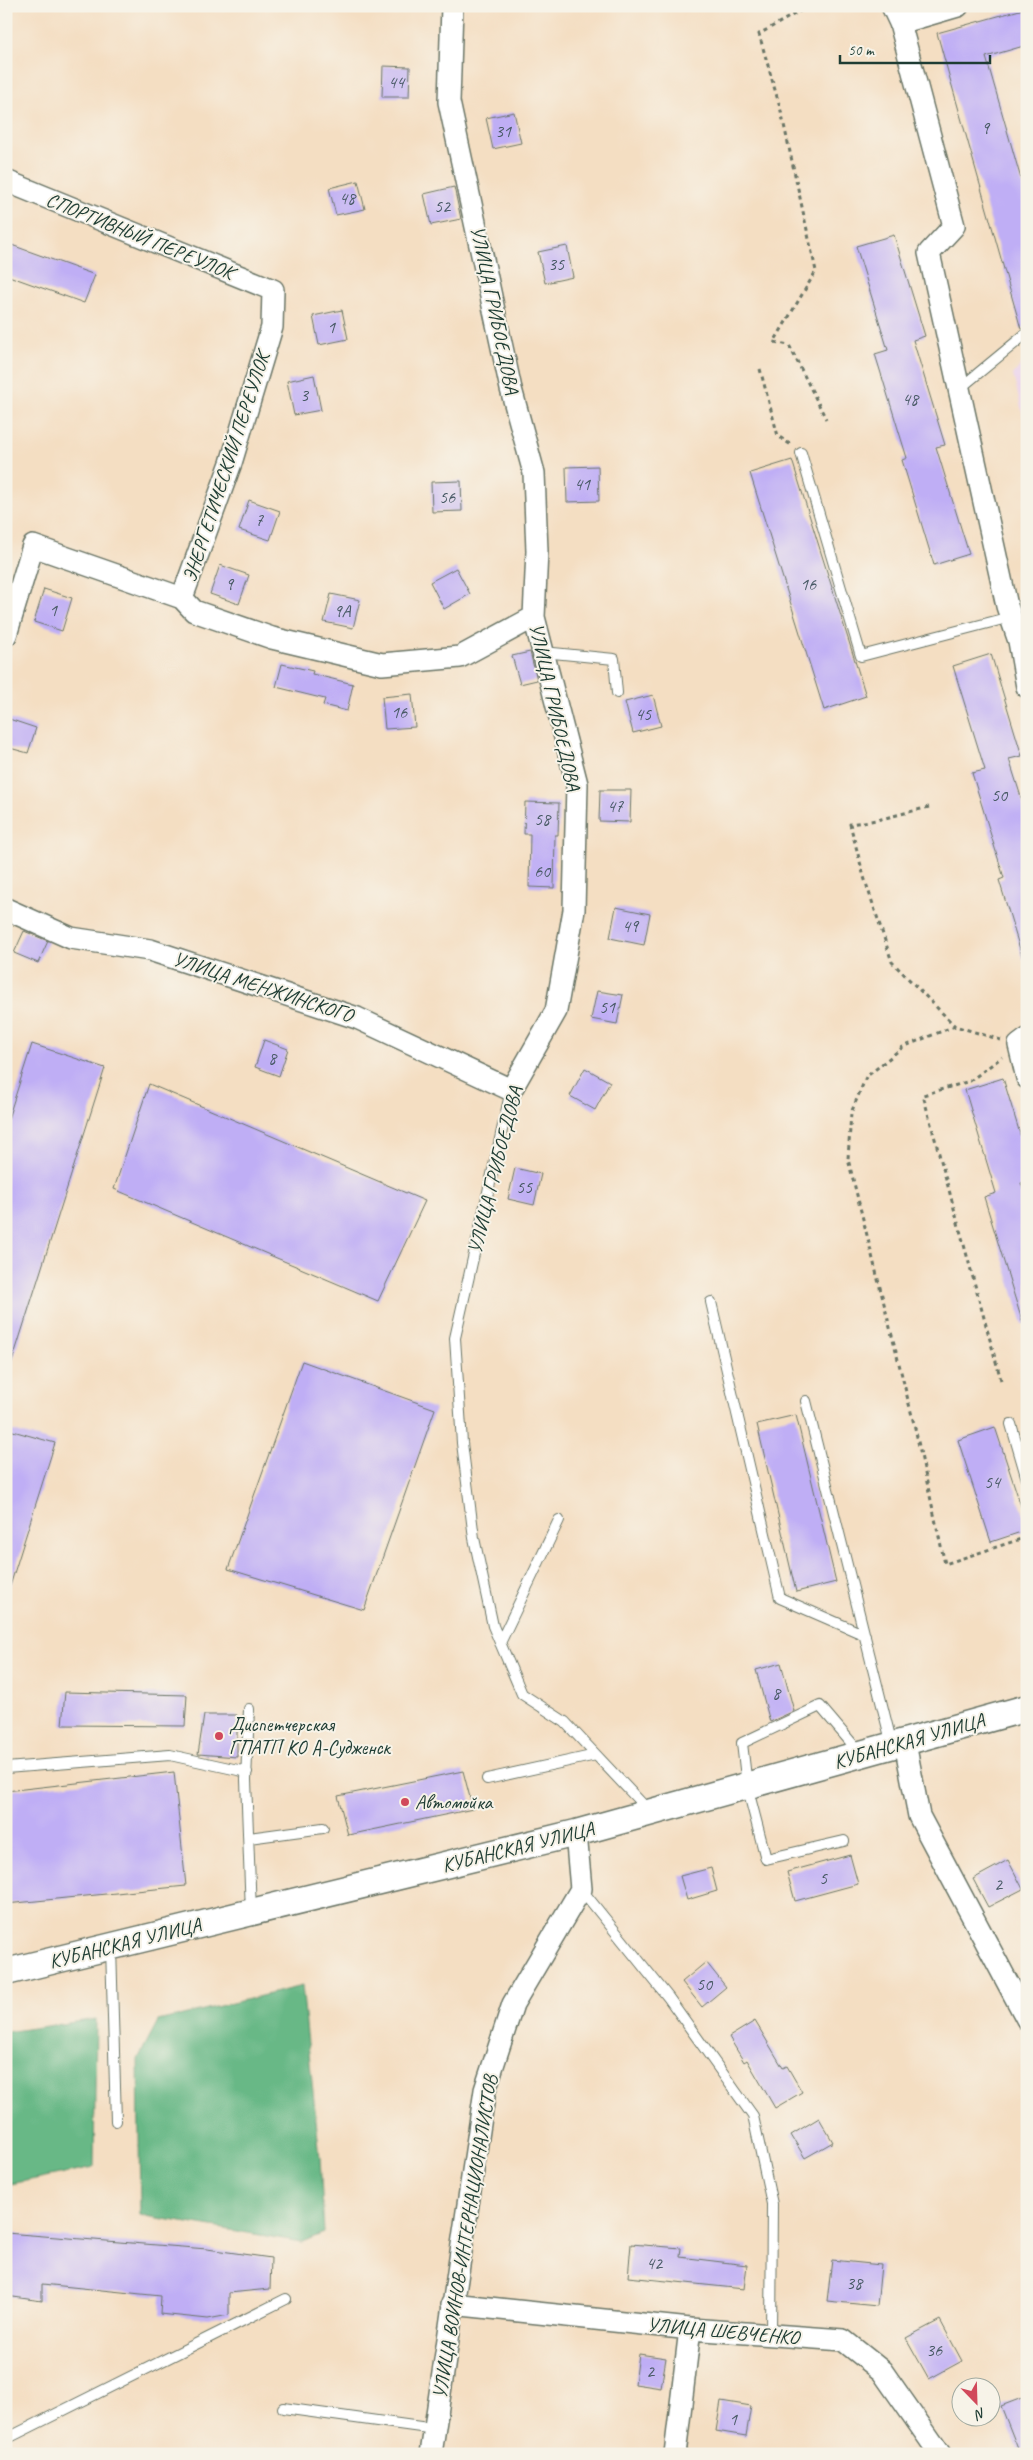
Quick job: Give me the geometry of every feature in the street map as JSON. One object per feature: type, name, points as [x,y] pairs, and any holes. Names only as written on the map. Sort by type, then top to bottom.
[{"type":"street","name":"УЛИЦА ГРИБОЕДОВА","points":[[452,6],[449,102],[511,389],[534,473],[537,551],[534,617],[577,784],[574,910],[556,1010],[511,1090]]},
{"type":"street","points":[[958,6],[896,15],[954,226],[929,253],[1011,617],[1023,639],[1027,688]]},
{"type":"street","name":"СПОРТИВНЫЙ ПЕРЕУЛОК","points":[[6,181],[273,290]]},
{"type":"street","name":"ЭНЕРГЕТИЧЕСКИЙ ПЕРЕУЛОК","points":[[273,290],[272,327],[231,464],[182,598],[194,611],[272,638],[382,664],[460,657],[534,617]]},
{"type":"street","points":[[6,635],[33,546],[182,598]]},
{"type":"street","name":"УЛИЦА МЕНЖИНСКОГО","points":[[6,909],[71,938],[150,950],[357,1018],[511,1090]]},
{"type":"street","points":[[1023,1042],[1027,1078]]},
{"type":"street","name":"КУБАНСКАЯ УЛИЦА","points":[[6,1972],[576,1832],[1027,1708]]},
{"type":"street","points":[[899,1744],[919,1816],[1027,2020]]},
{"type":"street","points":[[576,1832],[581,1889]]},
{"type":"street","name":"УЛИЦА ВОИНОВ-ИНТЕРНАЦИОНАЛИСТОВ","points":[[431,2454],[485,2090],[513,2004],[581,1889]]},
{"type":"street","name":"УЛИЦА ШЕВЧЕНКО","points":[[452,2304],[690,2329],[842,2340],[882,2371],[940,2454]]},
{"type":"street","points":[[675,2454],[690,2329]]},
{"type":"lane","points":[[959,389],[1027,333]]},
{"type":"lane","points":[[802,453],[861,656],[1011,617]]},
{"type":"lane","points":[[543,652],[614,659],[617,693]]},
{"type":"lane","name":"УЛИЦА ГРИБОЕДОВА","points":[[511,1090],[455,1338],[462,1443],[474,1538],[493,1626],[522,1694],[565,1722],[650,1812]]},
{"type":"lane","points":[[711,1302],[780,1598],[865,1635]]},
{"type":"lane","points":[[806,1401],[865,1635],[899,1744]]},
{"type":"lane","points":[[1011,1424],[1027,1479]]},
{"type":"lane","points":[[500,1643],[559,1520]]},
{"type":"lane","points":[[844,1841],[766,1859],[747,1786],[742,1743],[820,1706],[862,1754]]},
{"type":"lane","points":[[249,1709],[247,1772],[251,1913]]},
{"type":"lane","points":[[6,1768],[170,1755],[247,1772]]},
{"type":"lane","points":[[487,1779],[596,1756]]},
{"type":"lane","points":[[249,1838],[323,1828]]},
{"type":"lane","points":[[581,1889],[668,1997],[753,2116],[772,2204],[771,2335]]},
{"type":"lane","points":[[111,1946],[116,2122]]},
{"type":"lane","points":[[6,2439],[286,2299]]},
{"type":"lane","points":[[283,2408],[434,2428]]},
{"type":"path","points":[[809,6],[759,34],[781,110],[816,271],[774,342],[789,345],[826,419]]},
{"type":"path","points":[[760,369],[778,436],[802,453]]},
{"type":"path","points":[[929,807],[877,820],[850,824],[864,877],[892,962],[955,1026],[1023,1042]]},
{"type":"path","points":[[955,1026],[903,1047],[866,1077],[851,1113],[848,1159],[915,1428],[945,1564],[1027,1536]]},
{"type":"path","points":[[1001,1380],[923,1095],[970,1081],[1023,1042]]},
{"type":"shaded area","points":[[1027,357],[1027,431],[1013,375]]},
{"type":"green space","points":[[302,1986],[320,2158],[324,2233],[302,2242],[140,2215],[138,2059],[158,2021]]},
{"type":"green space","points":[[96,2019],[94,2167],[6,2185],[6,2032]]},
{"type":"building","points":[[1027,8],[1027,45],[986,57],[1027,200],[1027,326],[1021,329],[937,33]]},
{"type":"building","points":[[383,66],[410,67],[409,97],[382,97]]},
{"type":"building","points":[[514,112],[521,143],[493,149],[486,118]]},
{"type":"building","points":[[358,181],[365,209],[336,215],[329,188]]},
{"type":"building","points":[[454,187],[461,219],[431,225],[424,194]]},
{"type":"building","points":[[894,235],[925,336],[913,340],[945,445],[936,447],[969,554],[934,565],[902,460],[907,458],[875,354],[888,350],[856,246]]},
{"type":"building","points":[[6,243],[95,275],[84,303],[6,275]]},
{"type":"building","points":[[567,246],[573,277],[545,283],[538,252]]},
{"type":"building","points":[[342,310],[348,339],[319,345],[313,316]]},
{"type":"building","points":[[314,375],[321,410],[294,415],[287,381]]},
{"type":"building","points":[[792,460],[866,696],[824,710],[750,473]]},
{"type":"building","points":[[598,466],[599,501],[567,502],[566,467]]},
{"type":"building","points":[[461,481],[462,511],[432,512],[431,482]]},
{"type":"building","points":[[249,500],[280,511],[270,540],[239,530]]},
{"type":"building","points":[[220,565],[249,575],[239,604],[210,594]]},
{"type":"building","points":[[456,568],[470,594],[444,609],[430,582]]},
{"type":"building","points":[[44,589],[72,598],[62,631],[34,622]]},
{"type":"building","points":[[331,594],[360,600],[353,628],[324,622]]},
{"type":"building","points":[[530,652],[537,680],[520,684],[512,656]]},
{"type":"building","points":[[991,654],[1022,756],[1009,759],[1027,816],[1027,959],[1023,959],[999,880],[1004,878],[972,773],[985,770],[953,666]]},
{"type":"building","points":[[282,664],[313,671],[312,674],[353,684],[347,711],[323,705],[325,699],[276,687]]},
{"type":"building","points":[[412,694],[415,727],[385,729],[382,697]]},
{"type":"building","points":[[653,695],[661,726],[633,733],[625,702]]},
{"type":"building","points":[[6,718],[36,728],[28,753],[6,747]]},
{"type":"building","points":[[600,790],[631,790],[630,822],[599,821]]},
{"type":"building","points":[[525,802],[559,803],[558,835],[555,835],[554,888],[529,887],[530,834],[524,834]]},
{"type":"building","points":[[616,907],[650,914],[644,945],[610,938]]},
{"type":"building","points":[[24,931],[48,941],[38,963],[14,953]]},
{"type":"building","points":[[597,991],[623,995],[617,1024],[591,1019]]},
{"type":"building","points":[[264,1040],[288,1049],[279,1076],[255,1067]]},
{"type":"building","points":[[32,1044],[105,1068],[10,1368],[6,1368],[6,1125]]},
{"type":"building","points":[[585,1068],[610,1082],[595,1110],[570,1096]]},
{"type":"building","points":[[1003,1078],[1027,1157],[1027,1181],[1021,1183],[1027,1201],[1027,1324],[1023,1324],[984,1197],[996,1193],[965,1090]]},
{"type":"building","points":[[149,1084],[425,1201],[378,1301],[114,1189]]},
{"type":"building","points":[[515,1168],[541,1174],[534,1205],[508,1199]]},
{"type":"building","points":[[302,1361],[435,1409],[364,1610],[228,1569]]},
{"type":"building","points":[[796,1415],[836,1582],[796,1592],[757,1424]]},
{"type":"building","points":[[995,1427],[1027,1524],[1027,1530],[991,1542],[958,1440]]},
{"type":"building","points":[[6,1429],[55,1443],[10,1586],[6,1585]]},
{"type":"building","points":[[781,1663],[794,1711],[770,1722],[756,1670]]},
{"type":"building","points":[[65,1692],[187,1695],[185,1726],[62,1725]]},
{"type":"building","name":"Диспетчерская ГПАТП КО А-Судженск","points":[[204,1715],[237,1715],[237,1757],[198,1754]]},
{"type":"building","name":"Автомойка","points":[[463,1771],[473,1809],[348,1835],[338,1796]]},
{"type":"building","points":[[174,1772],[186,1886],[6,1904],[6,1791]]},
{"type":"building","points":[[850,1855],[858,1884],[795,1901],[787,1872]]},
{"type":"building","points":[[1008,1860],[1023,1889],[988,1907],[973,1879]]},
{"type":"building","points":[[711,1868],[717,1891],[687,1900],[680,1876]]},
{"type":"building","points":[[706,1962],[726,1987],[702,2007],[682,1982]]},
{"type":"building","points":[[755,2021],[783,2068],[787,2066],[802,2092],[775,2108],[747,2060],[744,2062],[729,2037]]},
{"type":"building","points":[[819,2118],[833,2142],[805,2158],[791,2135]]},
{"type":"building","points":[[6,2233],[207,2249],[271,2258],[270,2289],[229,2293],[229,2315],[208,2319],[160,2314],[161,2296],[42,2284],[42,2301],[6,2296]]},
{"type":"building","points":[[631,2244],[681,2248],[680,2257],[747,2265],[744,2289],[628,2277]]},
{"type":"building","points":[[832,2260],[881,2265],[877,2306],[827,2301]]},
{"type":"building","points":[[940,2320],[962,2361],[929,2379],[906,2338]]},
{"type":"building","points":[[639,2354],[666,2358],[661,2388],[635,2384]]},
{"type":"building","points":[[1027,2396],[1027,2454],[1020,2454],[1001,2406]]},
{"type":"building","points":[[721,2401],[751,2406],[746,2436],[716,2431]]},
{"type":"place","name":"Диспетчерская ГПАТП КО А-Судженск","points":[[219,1736]]},
{"type":"place","name":"Автомойка","points":[[405,1802]]}]
